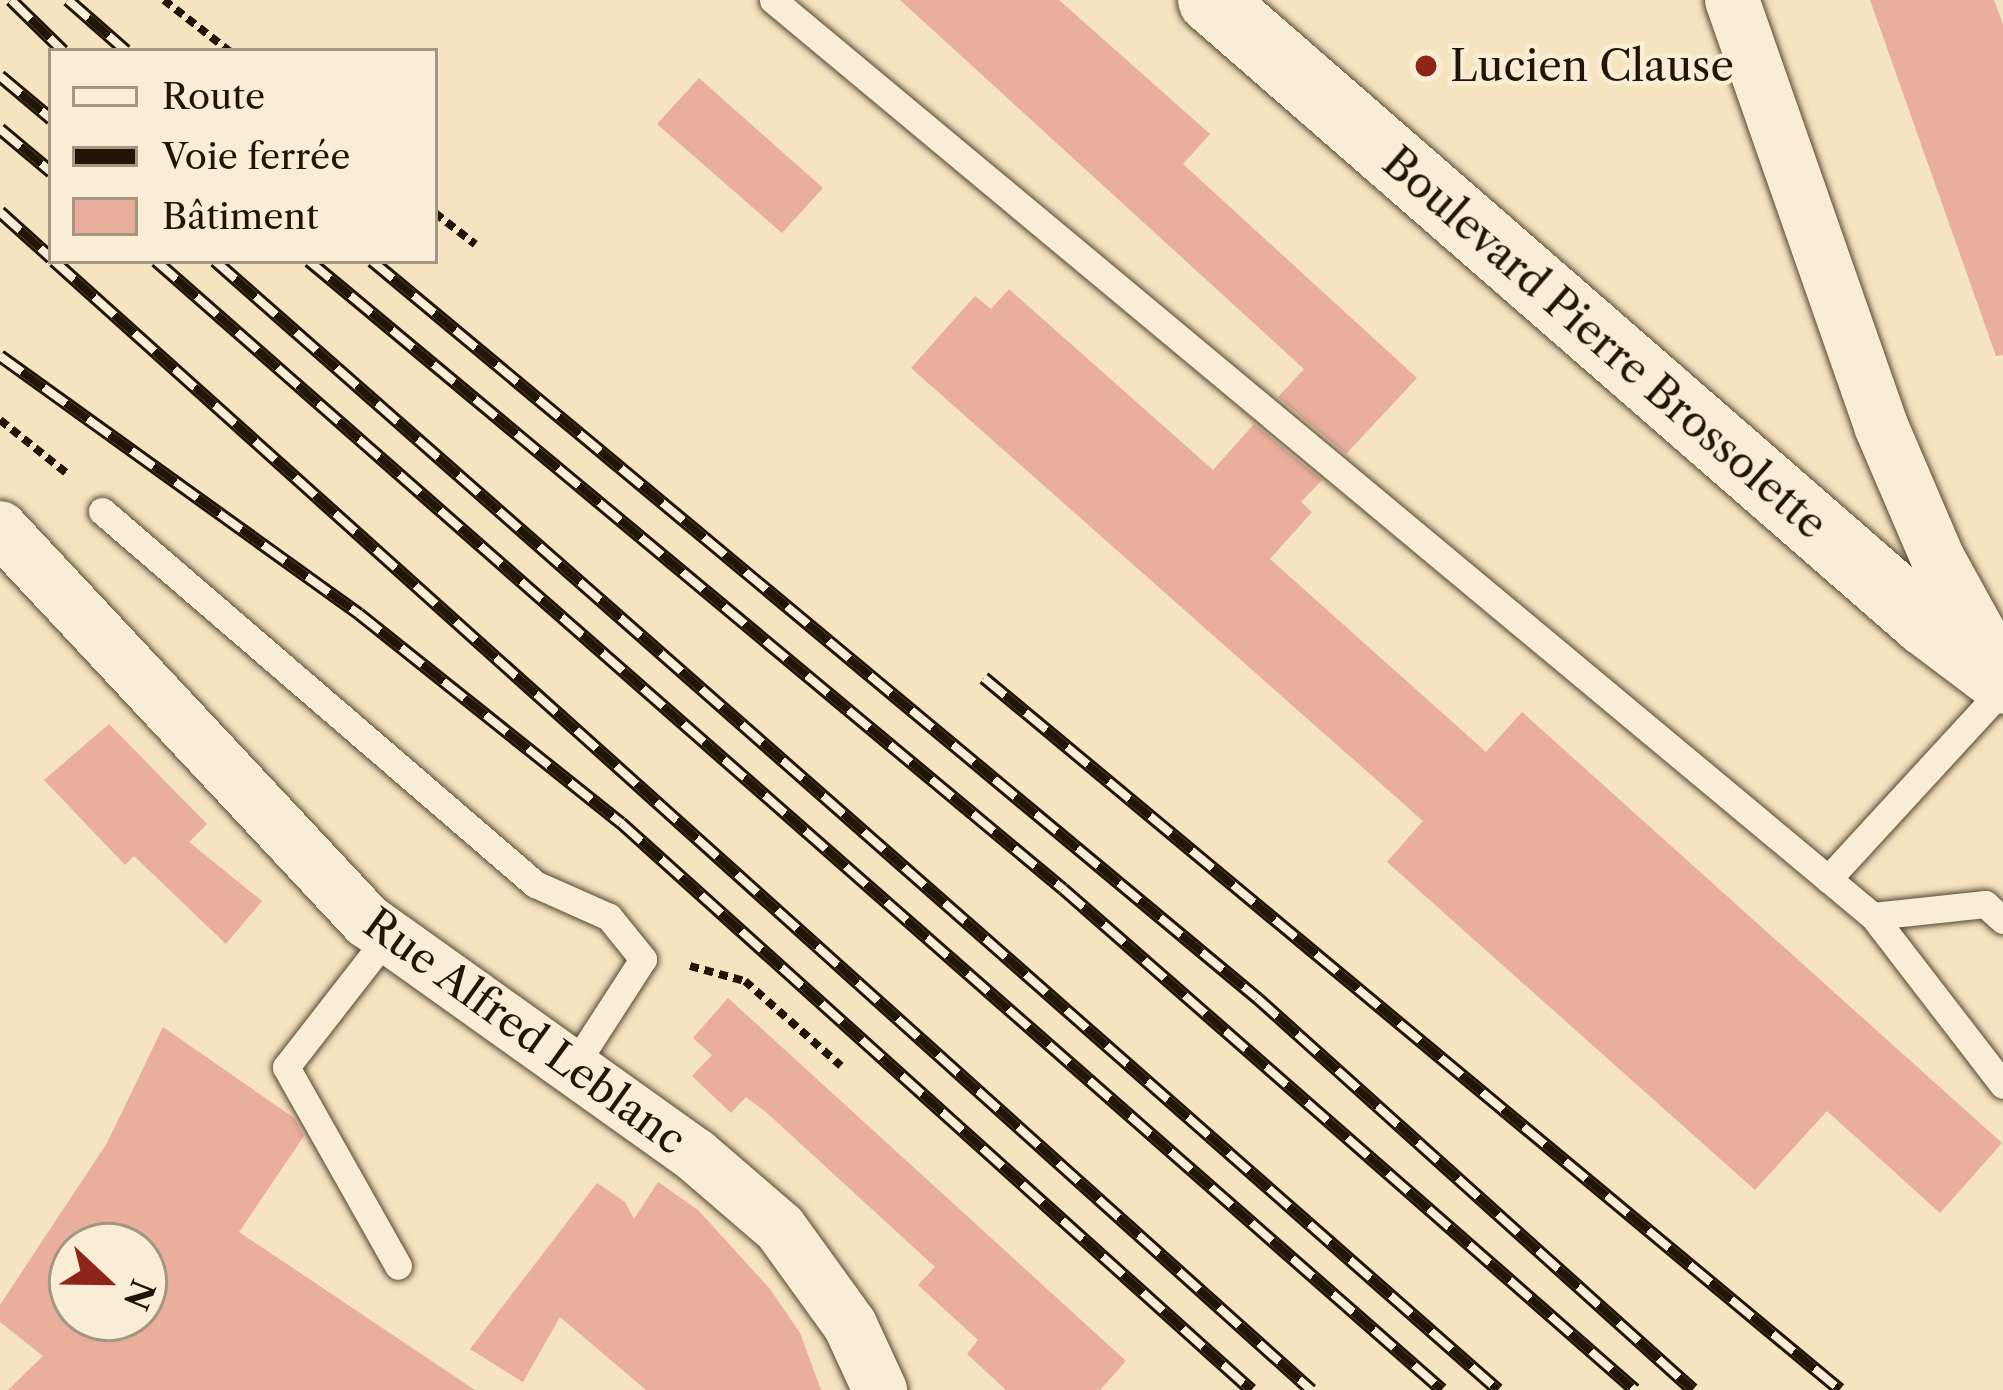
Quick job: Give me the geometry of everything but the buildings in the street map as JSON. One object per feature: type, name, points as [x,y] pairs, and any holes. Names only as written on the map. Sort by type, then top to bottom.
[{"type":"main road","name":"Boulevard Pierre Brossolette","points":[[1211,0],[1910,609],[2003,682]]},
{"type":"street","points":[[1732,0],[1881,426],[1938,559],[2003,682]]},
{"type":"street","name":"Rue Alfred Leblanc","points":[[0,528],[388,936],[573,1067],[780,1228],[850,1325],[880,1390]]},
{"type":"lane","points":[[772,0],[1873,916],[2003,1085]]},
{"type":"lane","points":[[102,511],[535,884],[609,917],[643,959],[573,1067]]},
{"type":"lane","points":[[1828,879],[2003,682]]},
{"type":"lane","points":[[1873,916],[1984,904],[2003,920]]},
{"type":"lane","points":[[388,936],[286,1067],[398,1266]]},
{"type":"path","points":[[164,0],[225,48]]},
{"type":"path","points":[[438,215],[475,244]]},
{"type":"path","points":[[0,420],[102,511]]},
{"type":"path","points":[[643,959],[745,981],[841,1066]]},
{"type":"railway","points":[[11,0],[60,48]]},
{"type":"railway","points":[[68,0],[123,48]]},
{"type":"railway","points":[[0,76],[48,116]]},
{"type":"railway","points":[[0,129],[48,169]]},
{"type":"railway","points":[[0,212],[48,255]]},
{"type":"railway","points":[[57,264],[1311,1390]]},
{"type":"railway","points":[[159,264],[1442,1390]]},
{"type":"railway","points":[[218,264],[1498,1390]]},
{"type":"railway","points":[[313,264],[1063,889],[1635,1390]]},
{"type":"railway","points":[[376,264],[1257,998],[1693,1390]]},
{"type":"railway","points":[[0,356],[359,614],[621,823],[1251,1390]]},
{"type":"railway","points":[[984,678],[1840,1390]]},
{"type":"place","name":"Lucien Clause","points":[[1426,66]]}]
